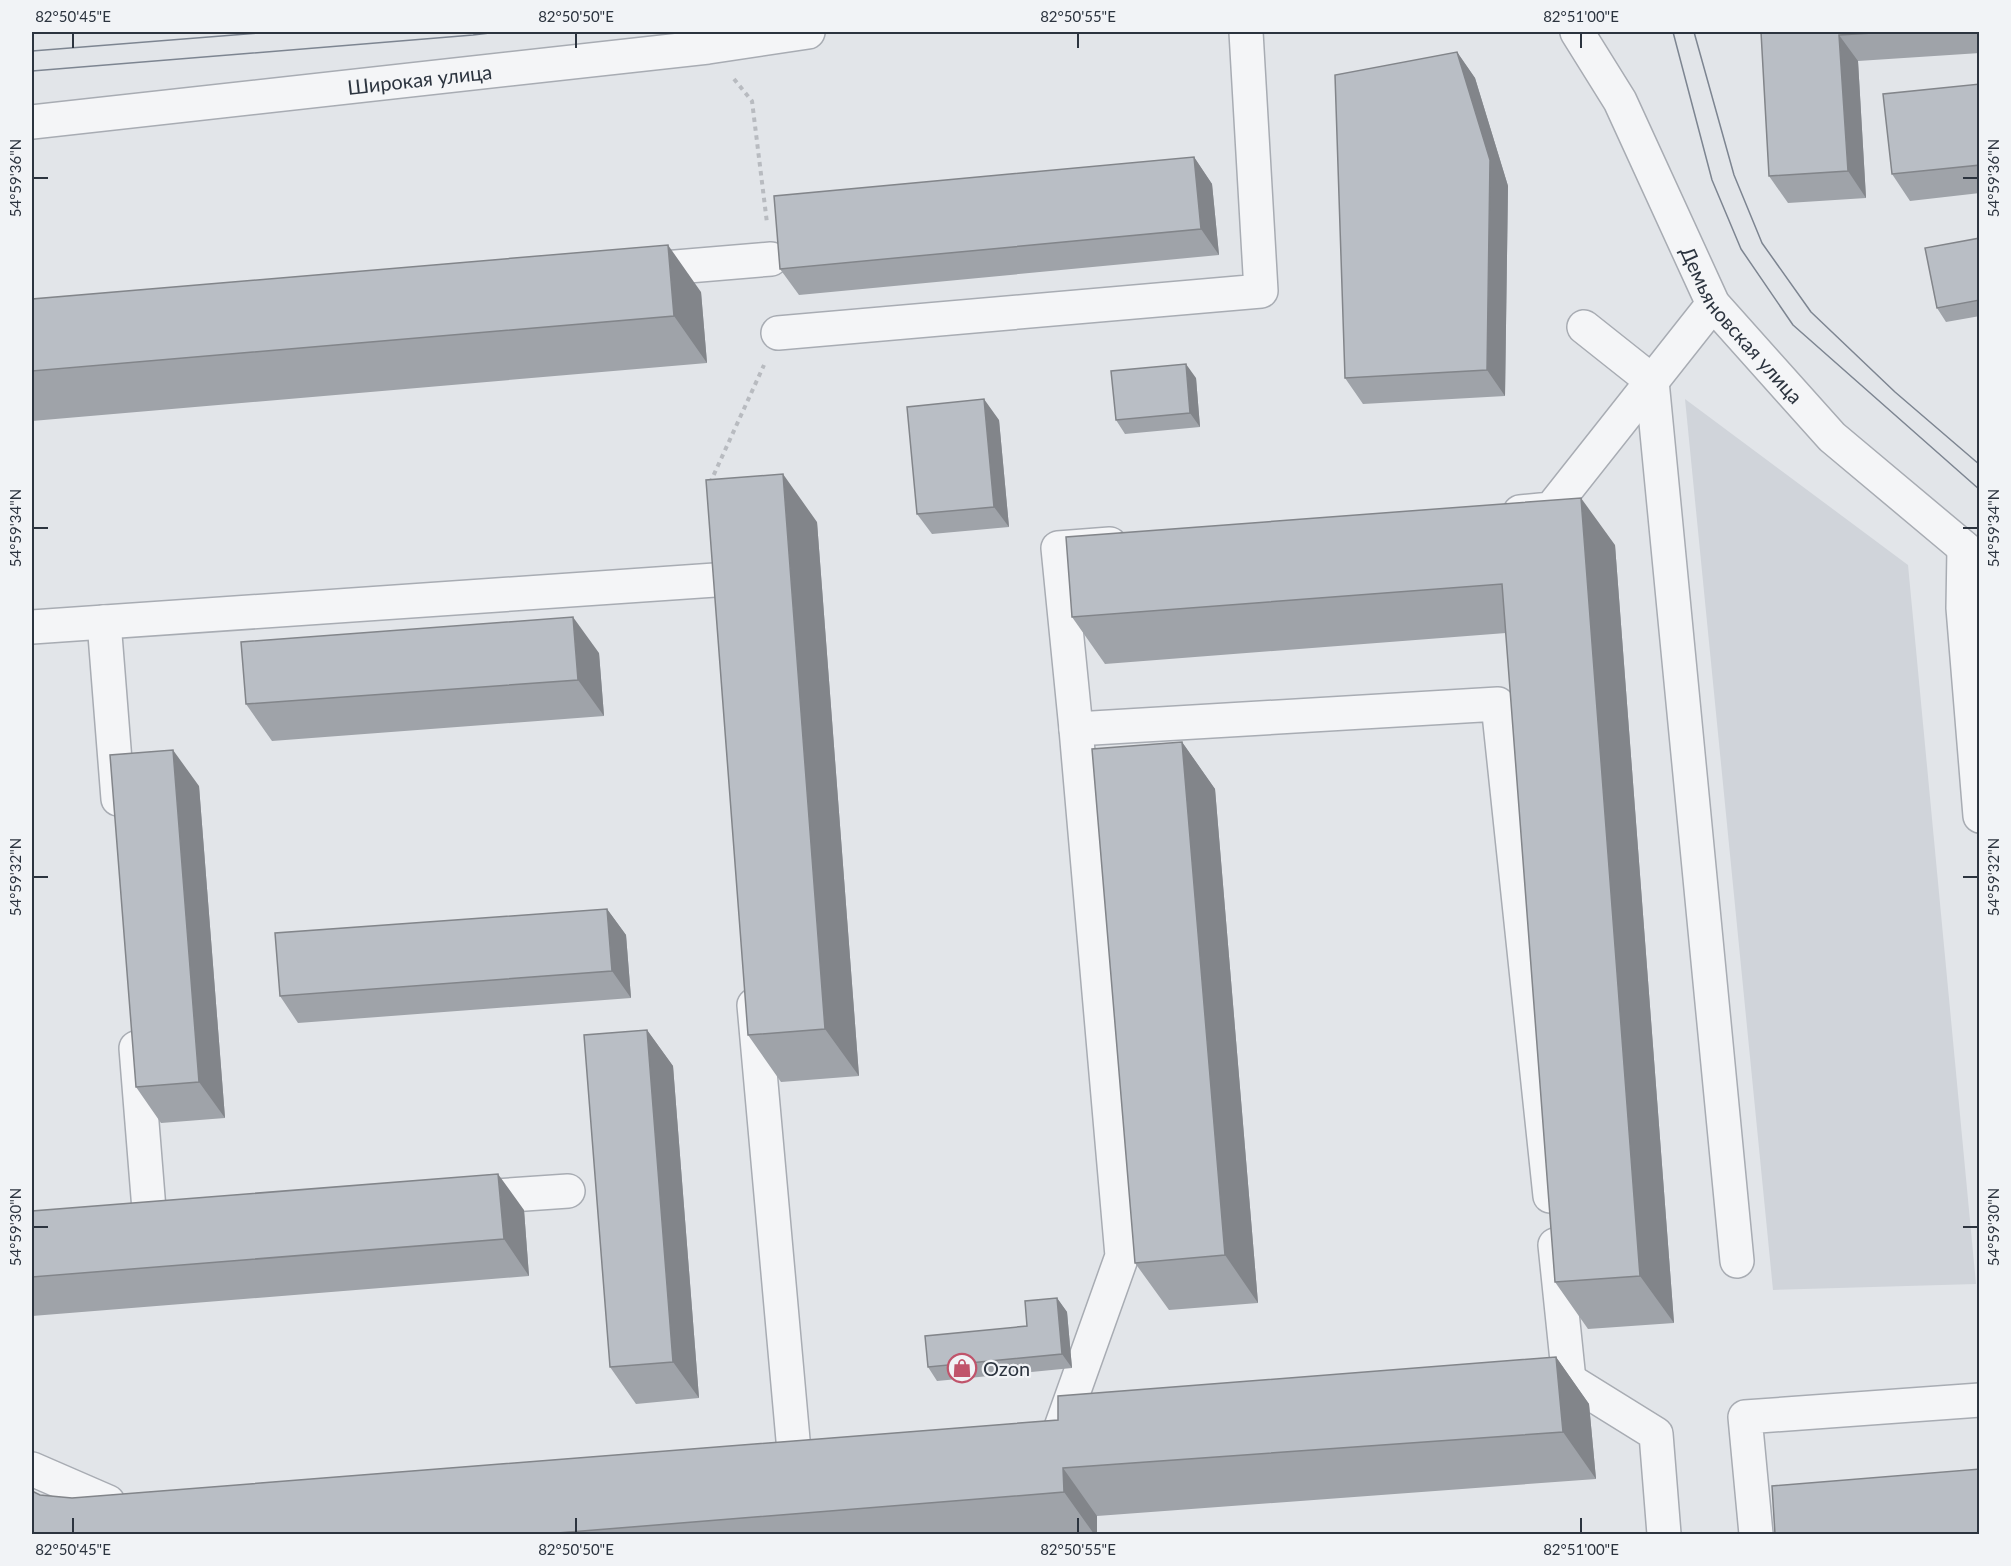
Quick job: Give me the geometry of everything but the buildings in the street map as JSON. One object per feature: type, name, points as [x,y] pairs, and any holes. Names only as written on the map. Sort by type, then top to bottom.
[{"type":"street","name":"Широкая улица","points":[[32,122],[708,46],[808,32]]},
{"type":"street","points":[[778,333],[1261,291],[1246,32]]},
{"type":"street","name":"Демьяновская улица","points":[[1577,32],[1620,101],[1713,304],[1832,437],[1972,554]]},
{"type":"street","points":[[616,272],[771,259]]},
{"type":"street","points":[[1492,514],[1551,509],[1713,304]]},
{"type":"street","points":[[1584,327],[1652,381],[1737,1261]]},
{"type":"street","points":[[1096,1426],[1049,1431],[1122,1256],[1058,548],[1140,542]]},
{"type":"street","points":[[32,627],[716,592],[712,546]]},
{"type":"street","points":[[1972,554],[1963,608],[1980,816]]},
{"type":"street","points":[[104,622],[120,834]]},
{"type":"street","points":[[1076,729],[1498,704],[1569,1380]]},
{"type":"street","points":[[751,974],[782,1452],[826,1449]]},
{"type":"street","points":[[134,1022],[150,1222]]},
{"type":"street","points":[[436,1201],[568,1191]]},
{"type":"street","points":[[1498,1387],[1569,1380],[1656,1434],[1664,1534]]},
{"type":"street","points":[[1756,1534],[1745,1417],[1980,1400]]},
{"type":"street","points":[[32,1469],[120,1501],[95,1534]]},
{"type":"shaded area","points":[[1685,399],[1908,565],[1976,1284],[1773,1290]]},
{"type":"tram line","points":[[32,51],[271,32]]},
{"type":"tram line","points":[[32,71],[498,32]]},
{"type":"tram line","points":[[1673,32],[1712,180],[1741,249],[1793,325],[1980,490]]},
{"type":"tram line","points":[[1694,32],[1734,175],[1762,243],[1811,312],[1895,392],[1980,465]]},
{"type":"place","name":"Ozon","points":[[962,1368]]}]
